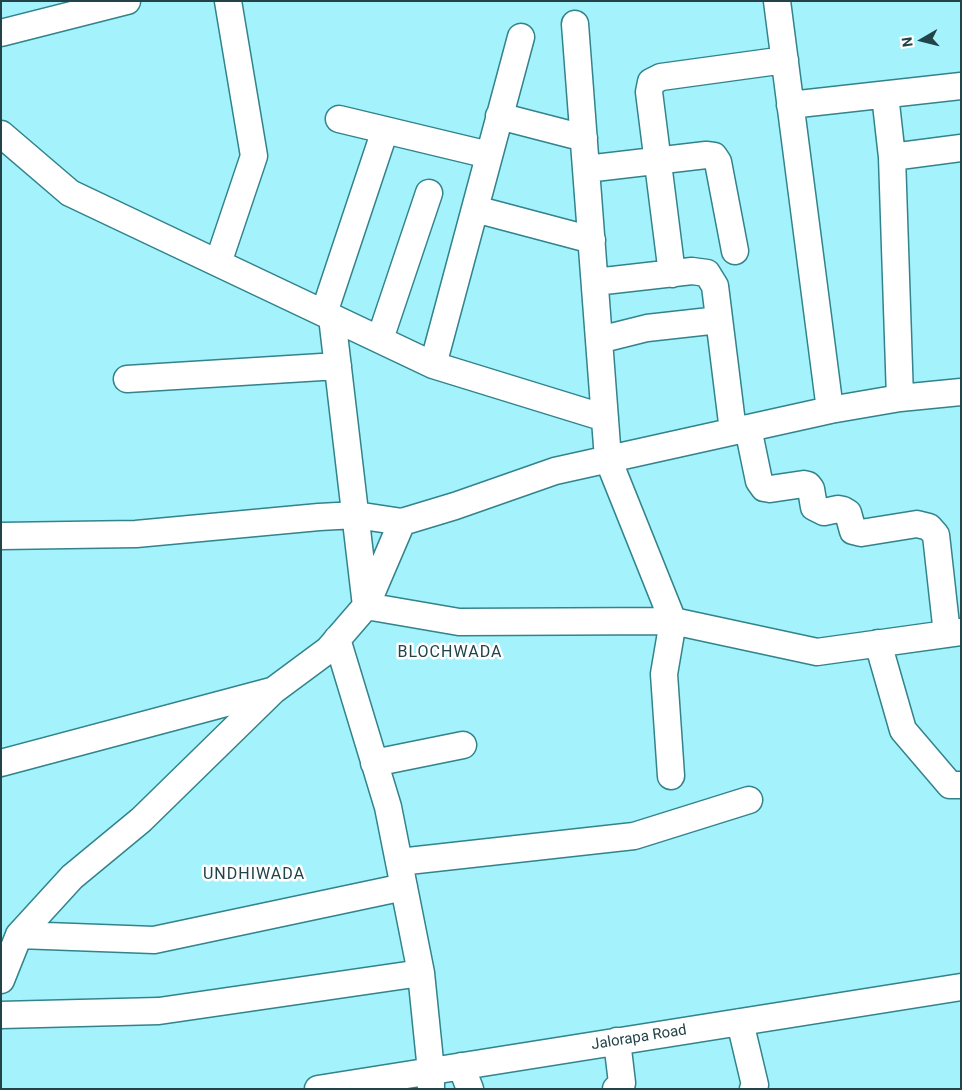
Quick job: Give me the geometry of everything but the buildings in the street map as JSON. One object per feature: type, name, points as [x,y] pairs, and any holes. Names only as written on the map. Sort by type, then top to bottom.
[{"type":"street","points":[[1,33],[127,1]]},
{"type":"street","points":[[218,263],[254,156],[228,1]]},
{"type":"street","points":[[777,1],[830,410]]},
{"type":"street","points":[[575,24],[608,459],[673,621],[664,674],[671,776]]},
{"type":"street","points":[[433,364],[520,37]]},
{"type":"street","points":[[672,274],[649,92],[651,82],[661,77],[785,60]]},
{"type":"street","points":[[790,105],[961,86]]},
{"type":"street","points":[[885,95],[892,157],[900,398]]},
{"type":"street","points":[[499,116],[584,138]]},
{"type":"street","points":[[339,119],[489,155]]},
{"type":"street","points":[[366,606],[338,366],[328,315],[385,130]]},
{"type":"street","points":[[1,134],[70,193],[328,315],[433,364],[605,418]]},
{"type":"street","points":[[892,157],[961,148]]},
{"type":"street","points":[[586,169],[714,156],[718,162],[735,251]]},
{"type":"street","points":[[380,339],[429,192]]},
{"type":"street","points":[[474,209],[592,240]]},
{"type":"street","points":[[366,606],[459,622],[673,621],[817,652],[954,633],[936,535],[929,528],[917,524],[861,533],[853,531],[848,513],[838,509],[824,512],[814,507],[811,488],[808,484],[770,489],[764,488],[759,481],[740,429],[719,320],[715,286],[707,273],[692,271],[595,282]]},
{"type":"street","points":[[599,340],[647,328],[719,320]]},
{"type":"street","points":[[128,379],[338,366]]},
{"type":"street","points":[[1,536],[136,534],[356,515],[402,522],[555,472],[608,459],[830,410],[900,398],[961,392]]},
{"type":"street","points":[[1,980],[19,935],[72,877],[141,820],[274,690],[328,650],[366,606],[402,522]]},
{"type":"street","points":[[337,639],[388,807],[421,973],[431,1080]]},
{"type":"street","points":[[878,643],[903,730],[950,785],[961,785]]},
{"type":"street","points":[[1,763],[274,690]]},
{"type":"street","points":[[374,763],[462,745]]},
{"type":"street","points":[[399,862],[634,836],[749,800]]},
{"type":"street","points":[[19,935],[154,940],[404,887]]},
{"type":"street","points":[[1,1015],[159,1011],[421,973]]},
{"type":"street","name":"Jalorapa Road","points":[[318,1089],[466,1077],[617,1041],[961,987]]},
{"type":"street","points":[[740,1022],[755,1085],[753,1089]]},
{"type":"street","points":[[616,1089],[622,1082],[617,1041]]},
{"type":"district","name":"BLOCHWADA","points":[[450,653]]},
{"type":"district","name":"UNDHIWADA","points":[[254,875]]}]
